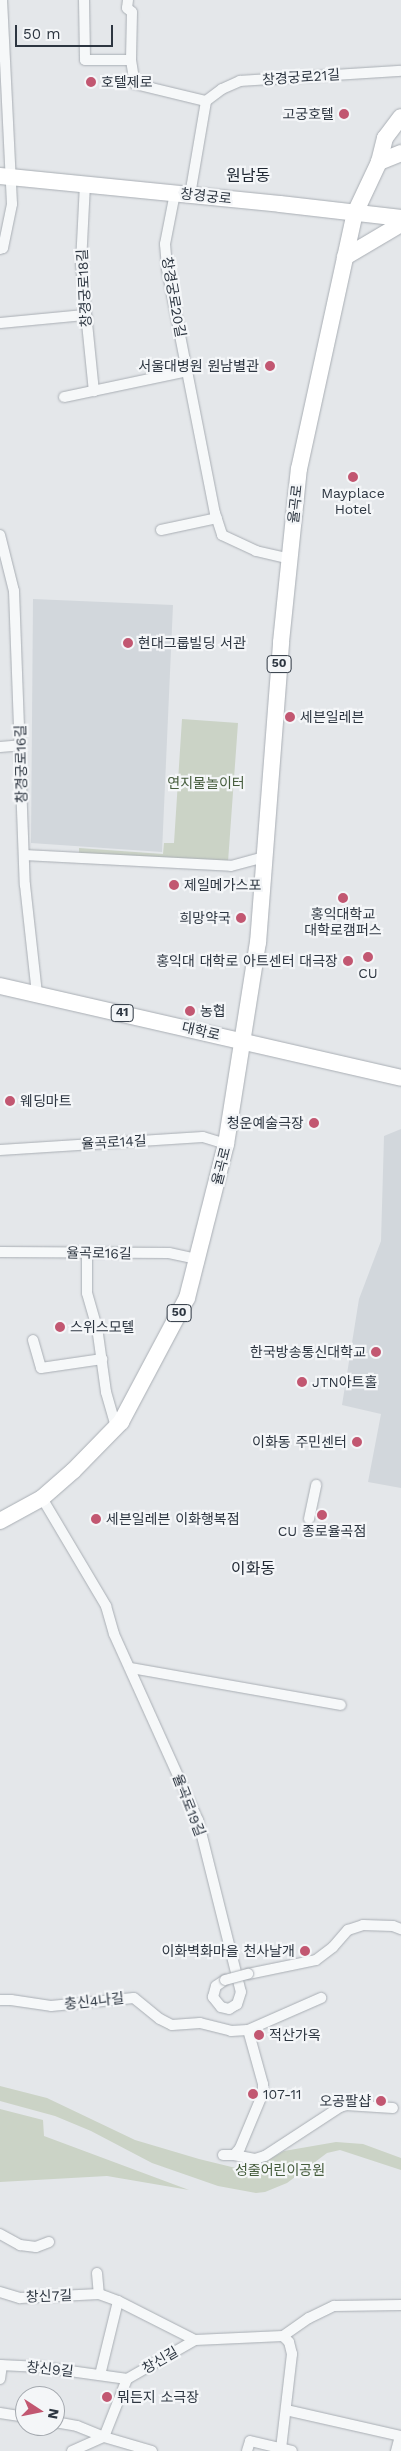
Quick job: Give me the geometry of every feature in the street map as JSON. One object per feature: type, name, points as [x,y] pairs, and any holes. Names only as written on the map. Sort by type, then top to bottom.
[{"type":"main road","name":"율곡로","points":[[0,1521],[42,1498],[74,1471],[116,1426],[187,1298],[226,1144],[258,943],[299,469],[355,214],[379,162],[385,138],[401,117]]},
{"type":"main road","points":[[379,162],[401,153]]},
{"type":"main road","name":"창경궁로","points":[[6,176],[401,218]]},
{"type":"main road","points":[[345,258],[401,224]]},
{"type":"main road","name":"대학로","points":[[0,986],[401,1078]]},
{"type":"street","points":[[0,249],[3,248],[12,204],[6,176],[2,0]]},
{"type":"street","points":[[84,0],[85,60],[132,60]]},
{"type":"street","points":[[128,0],[127,8],[132,12],[134,84],[206,101],[182,194]]},
{"type":"street","name":"창경궁로21길","points":[[206,101],[222,89],[240,81],[401,71]]},
{"type":"street","name":"창경궁로18길","points":[[85,184],[81,264],[94,391]]},
{"type":"street","name":"창경궁로20길","points":[[182,194],[165,244],[167,269],[222,535],[256,551],[290,559]]},
{"type":"street","points":[[0,323],[85,315]]},
{"type":"street","points":[[64,396],[187,372]]},
{"type":"street","points":[[161,530],[217,518]]},
{"type":"street","name":"창경궁로16길","points":[[0,535],[14,591],[24,855],[37,994]]},
{"type":"street","points":[[0,747],[21,744]]},
{"type":"street","points":[[24,855],[231,866],[265,857]]},
{"type":"street","name":"율곡로14길","points":[[0,1150],[203,1137],[226,1144]]},
{"type":"street","name":"율곡로16길","points":[[0,1252],[169,1254],[197,1258]]},
{"type":"street","points":[[87,1252],[87,1293],[97,1327],[106,1392],[116,1426]]},
{"type":"street","points":[[33,1340],[41,1368],[102,1359]]},
{"type":"street","points":[[309,1518],[316,1485]]},
{"type":"street","name":"율곡로19길","points":[[42,1498],[106,1606],[114,1634],[198,1820],[240,1988],[240,2001],[229,2009],[217,2005],[213,1997],[216,1986],[225,1980],[248,1974],[316,1960],[333,1947],[348,1930],[363,1925],[397,1928]]},
{"type":"street","points":[[131,1668],[340,1705]]},
{"type":"street","name":"충신4나길","points":[[0,2000],[51,2006],[134,1998],[160,2019],[172,2025],[200,2023],[226,2031],[248,2030],[321,1998]]},
{"type":"street","points":[[234,2154],[244,2142],[264,2089],[248,2030]]},
{"type":"street","points":[[244,2142],[244,2151],[248,2155],[265,2156],[340,2107],[346,2105],[393,2108]]},
{"type":"street","points":[[222,2155],[234,2154],[255,2159],[284,2151]]},
{"type":"street","points":[[0,2234],[20,2245],[36,2247],[49,2242]]},
{"type":"street","points":[[97,2273],[99,2294]]},
{"type":"street","name":"창신7길","points":[[0,2292],[20,2298],[99,2294]]},
{"type":"street","name":"창신길","points":[[99,2294],[118,2301],[196,2340]]},
{"type":"street","points":[[100,2375],[118,2301]]},
{"type":"street","points":[[280,2449],[292,2354],[289,2342],[284,2336],[309,2318],[334,2306],[401,2305]]},
{"type":"street","name":"창신길","points":[[104,2437],[127,2379],[196,2340],[284,2336]]},
{"type":"street","points":[[0,2379],[1,2365]]},
{"type":"street","name":"창신9길","points":[[1,2365],[41,2367],[127,2379]]},
{"type":"street","points":[[286,2410],[400,2436],[396,2451]]},
{"type":"street","points":[[0,2413],[15,2415]]},
{"type":"street","points":[[65,2424],[152,2451]]},
{"type":"street","points":[[72,2451],[104,2437]]},
{"type":"street","points":[[247,2451],[250,2442],[292,2451]]},
{"type":"shaded area","points":[[33,599],[173,605],[162,852],[31,843]]},
{"type":"shaded area","name":"한국방송통신대학교","points":[[401,1129],[401,1488],[368,1482],[381,1414],[342,1405],[359,1299],[381,1241],[384,1136]]},
{"type":"green space","name":"연지물놀이터","points":[[182,719],[238,723],[228,862],[79,853],[79,848],[163,854],[164,843],[174,843]]},
{"type":"green space","name":"성줄어린이공원","points":[[0,2086],[47,2098],[135,2140],[248,2171],[284,2151],[336,2142],[363,2144],[401,2158],[401,2170],[340,2150],[327,2153],[287,2183],[265,2192],[256,2193],[218,2186],[152,2163],[91,2131],[55,2116],[0,2101]]},
{"type":"green space","points":[[0,2109],[43,2120],[44,2136],[189,2190],[107,2176],[0,2182]]},
{"type":"place","name":"호텔제로","points":[[91,82]]},
{"type":"place","name":"고궁호텔","points":[[344,114]]},
{"type":"place","name":"서울대병원 원남별관","points":[[270,366]]},
{"type":"place","name":"Mayplace Hotel","points":[[353,477]]},
{"type":"place","name":"현대그룹빌딩 서관","points":[[128,643]]},
{"type":"place","name":"세븐일레븐","points":[[290,717]]},
{"type":"place","name":"제일메가스포","points":[[174,885]]},
{"type":"place","name":"홍익대학교 대학로캠퍼스","points":[[343,898]]},
{"type":"place","name":"희망약국","points":[[241,918]]},
{"type":"place","name":"CU","points":[[368,957]]},
{"type":"place","name":"홍익대 대학로 아트센터 대극장","points":[[348,961]]},
{"type":"place","name":"농협","points":[[190,1011]]},
{"type":"place","name":"웨딩마트","points":[[10,1101]]},
{"type":"place","name":"청운예술극장","points":[[314,1123]]},
{"type":"place","name":"스위스모텔","points":[[60,1327]]},
{"type":"place","name":"한국방송통신대학교","points":[[376,1352]]},
{"type":"place","name":"JTN아트홀","points":[[302,1382]]},
{"type":"place","name":"이화동 주민센터","points":[[357,1442]]},
{"type":"place","name":"CU 종로율곡점","points":[[322,1515]]},
{"type":"place","name":"세븐일레븐 이화행복점","points":[[96,1519]]},
{"type":"place","name":"이화벽화마을 천사날개","points":[[305,1951]]},
{"type":"place","name":"적산가옥","points":[[259,2035]]},
{"type":"place","name":"107-11","points":[[253,2094]]},
{"type":"place","name":"오공팔샵","points":[[381,2101]]},
{"type":"place","name":"뭐든지 소극장","points":[[107,2397]]},
{"type":"district","name":"원남동","points":[[248,176]]},
{"type":"district","name":"이화동","points":[[253,1569]]}]
